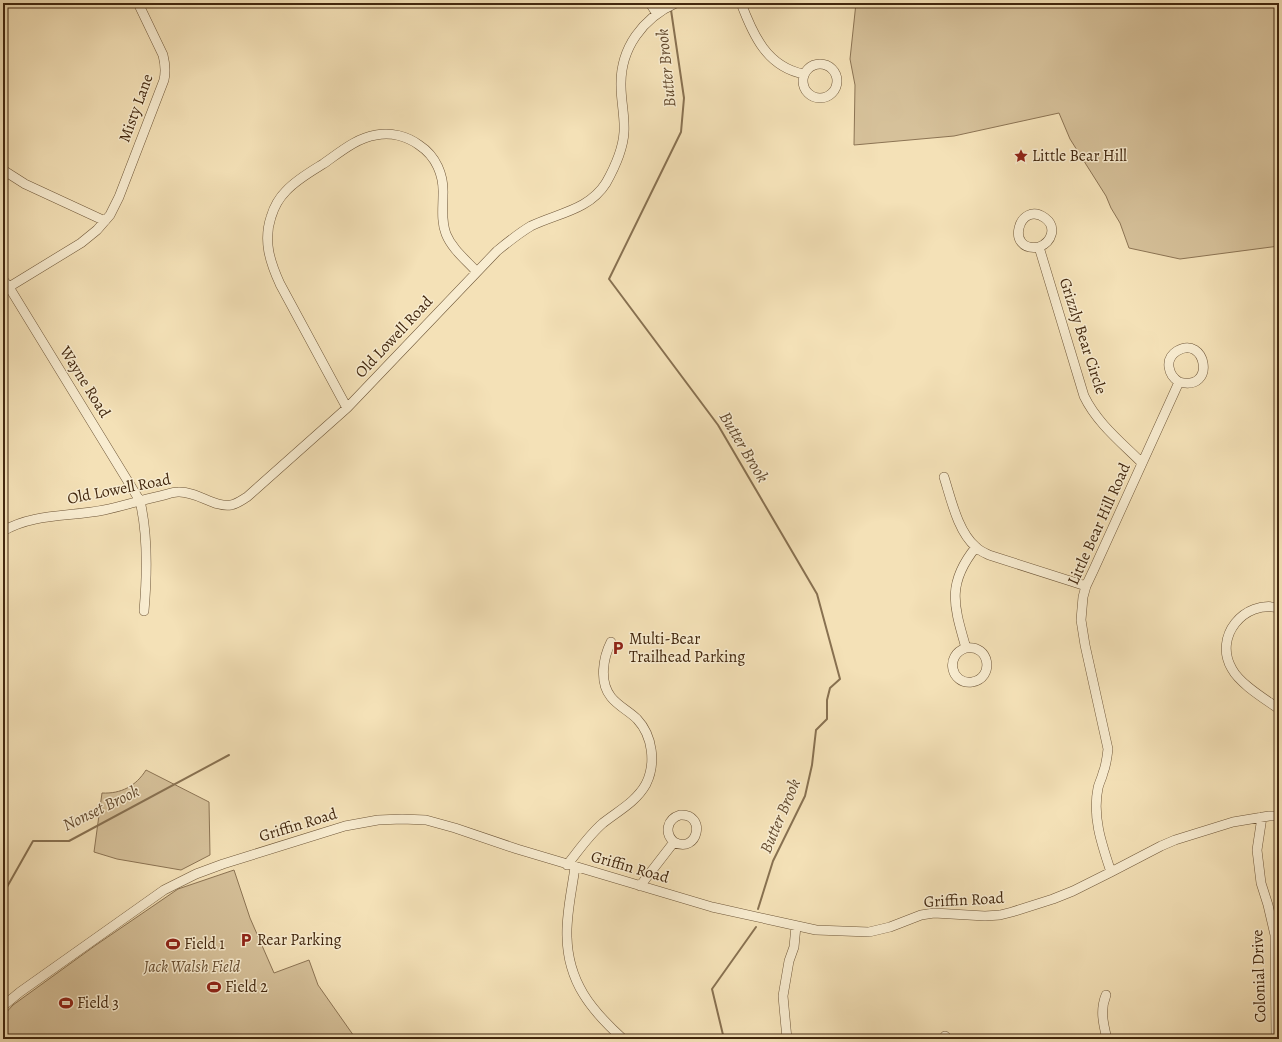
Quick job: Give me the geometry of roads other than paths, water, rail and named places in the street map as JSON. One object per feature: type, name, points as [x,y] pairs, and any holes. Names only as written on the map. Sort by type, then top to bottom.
[{"type":"street","name":"Misty Lane","points":[[6,284],[80,243],[97,230],[110,215],[119,197],[162,87],[165,74],[165,61],[163,55],[138,3]]},
{"type":"street","points":[[650,3],[657,14]]},
{"type":"street","name":"Old Lowell Road","points":[[3,531],[12,526],[44,517],[102,510],[177,492],[190,493],[220,505],[237,503],[247,497],[347,408],[497,251],[514,237],[551,217],[569,212],[584,205],[596,195],[605,184],[614,168],[622,148],[624,131],[621,86],[623,68],[628,49],[638,31],[657,14],[676,3]]},
{"type":"street","points":[[741,3],[752,31],[767,52],[785,68],[804,74]]},
{"type":"street","points":[[347,408],[280,284],[269,255],[267,235],[271,216],[278,202],[286,191],[301,178],[359,141],[381,134],[405,137],[421,146],[434,160],[443,186],[443,213],[446,234],[453,246],[476,272]]},
{"type":"street","points":[[3,170],[25,184],[105,221]]},
{"type":"street","name":"Grizzly Bear Circle","points":[[1040,247],[1081,386],[1089,405],[1102,424],[1142,463]]},
{"type":"street","name":"Wayne Road","points":[[6,284],[140,501],[145,522],[146,569],[144,611]]},
{"type":"street","name":"Little Bear Hill Road","points":[[1112,872],[1102,845],[1096,813],[1098,788],[1105,767],[1108,749],[1083,632],[1082,609],[1086,586],[1179,382]]},
{"type":"street","points":[[944,477],[957,515],[968,538],[976,547],[989,555],[1086,586]]},
{"type":"street","points":[[966,648],[956,609],[955,591],[962,566],[976,547]]},
{"type":"street","points":[[1279,608],[1270,606],[1258,607],[1242,615],[1231,629],[1226,646],[1227,657],[1234,673],[1279,709]]},
{"type":"street","points":[[611,642],[605,656],[604,668],[606,689],[612,697],[638,720],[644,728],[651,748],[650,770],[646,784],[636,797],[595,831],[571,866],[567,937],[572,968],[576,981],[588,1002],[598,1015],[623,1039]]},
{"type":"street","name":"Griffin Road","points":[[3,1006],[20,992],[164,890],[177,883],[223,864],[345,826],[378,820],[426,820],[571,866],[712,907],[824,931],[869,932],[890,927],[921,915],[934,913],[985,916],[1000,915],[1053,899],[1112,872],[1175,840],[1233,822],[1262,817],[1279,816]]},
{"type":"street","name":"Colonial Drive","points":[[1262,817],[1258,850],[1262,883],[1275,936],[1276,1039]]},
{"type":"street","points":[[640,886],[674,842]]},
{"type":"street","points":[[786,1039],[783,996],[789,961],[794,947],[796,926]]},
{"type":"street","points":[[1106,995],[1103,1002],[1102,1019],[1107,1039]]},
{"type":"waterway","name":"Butter Brook","points":[[671,10],[684,98],[681,132],[609,279],[718,425],[817,594],[840,679],[830,688],[827,700],[827,719],[816,730],[812,765],[805,796],[773,861],[758,909]]},
{"type":"waterway","name":"Nonset Brook","points":[[3,894],[33,841],[69,841],[229,755]]},
{"type":"waterway","name":"Butter Brook","points":[[724,1039],[712,989],[756,927]]},
{"type":"place","name":"Little Bear Hill","points":[[1021,156]]},
{"type":"place","name":"Multi-Bear Trailhead Parking","points":[[618,648]]},
{"type":"place","name":"Rear Parking","points":[[246,940]]},
{"type":"place","name":"Field 1","points":[[173,944]]},
{"type":"place","name":"Field 2","points":[[214,987]]},
{"type":"place","name":"Field 3","points":[[66,1003]]},
{"type":"park label","name":"Jack Walsh Field","points":[[192,967]]}]
